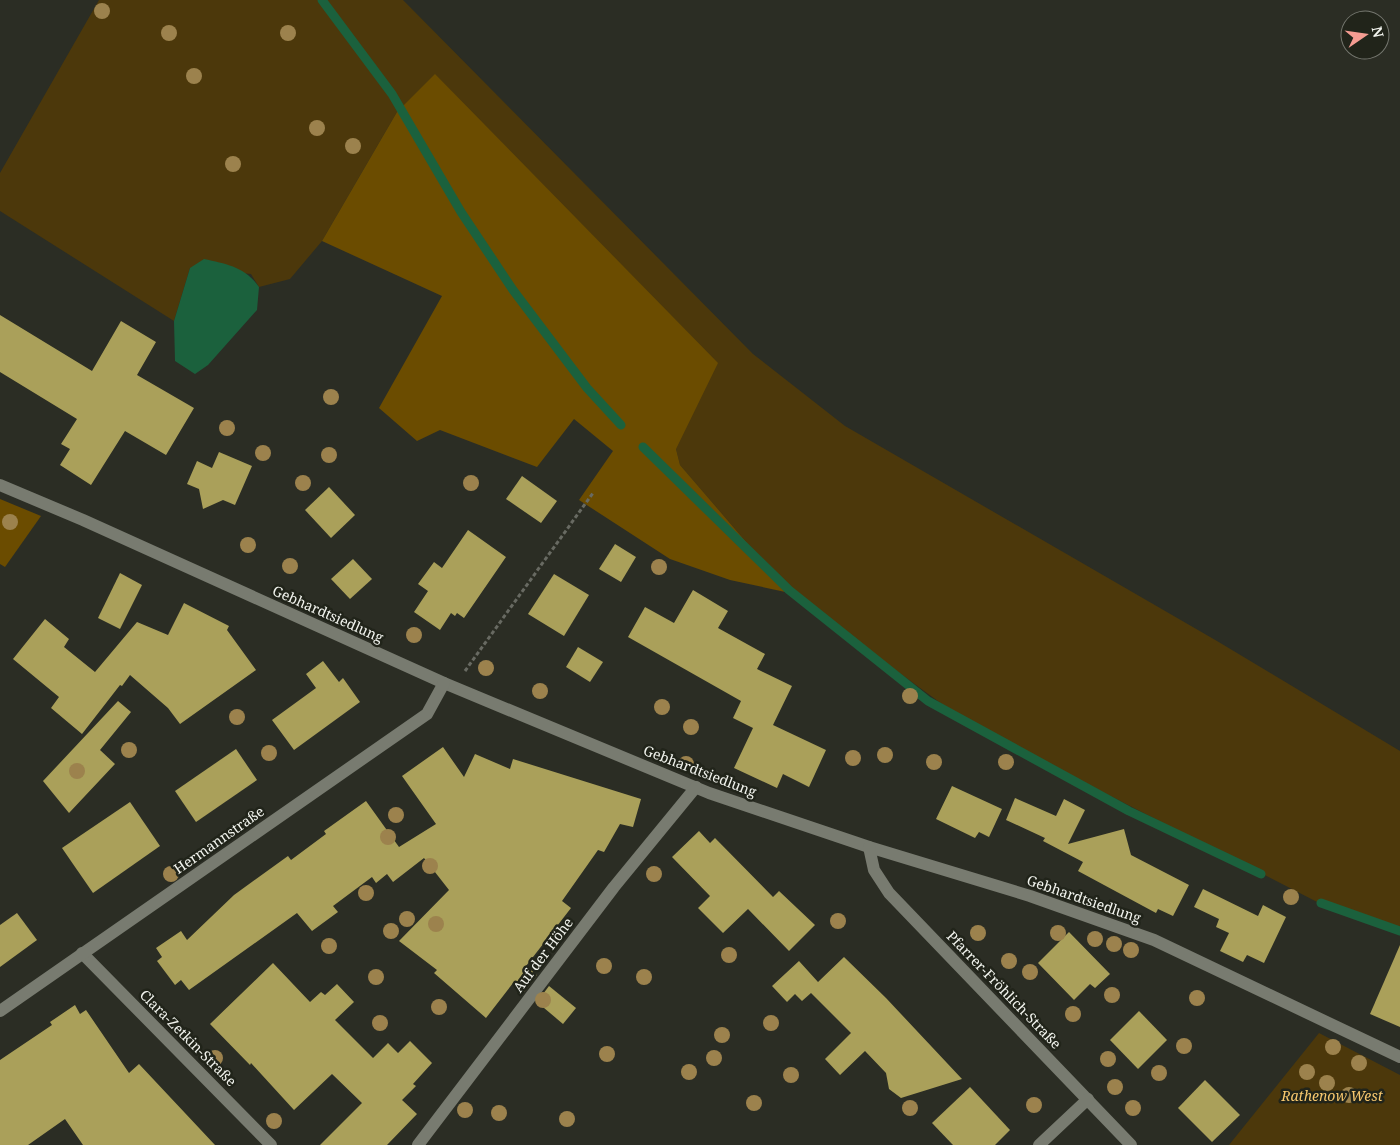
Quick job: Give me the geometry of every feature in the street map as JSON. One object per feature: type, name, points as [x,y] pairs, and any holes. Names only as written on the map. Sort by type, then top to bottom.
[{"type":"street","name":"Gebhardtsiedlung","points":[[0,485],[83,520],[448,685],[696,787],[869,847],[1030,896],[1154,940],[1400,1057]]},
{"type":"street","name":"Hermannstraße","points":[[0,1011],[427,714],[448,685]]},
{"type":"street","name":"Auf der Höhe","points":[[418,1145],[614,887],[696,787]]},
{"type":"street","name":"Pfarrer-Fröhlich-Straße","points":[[869,847],[874,870],[889,893],[1131,1145]]},
{"type":"street","name":"Clara-Zetkin-Straße","points":[[82,953],[271,1145]]},
{"type":"street","points":[[1039,1145],[1088,1099]]},
{"type":"path","points":[[448,685],[593,493]]},
{"type":"green space","points":[[99,0],[403,0],[753,354],[845,426],[1217,641],[1400,751],[1400,935],[1323,905],[968,723],[790,593],[680,465],[676,449],[397,112],[322,241],[290,279],[259,287],[251,274],[190,268],[174,321],[0,211],[0,173]]},
{"type":"green space","name":"Rathenow West","points":[[1319,1033],[1400,1075],[1400,1145],[1229,1145]]},
{"type":"shaded area","points":[[435,74],[718,363],[676,449],[680,465],[790,593],[730,580],[670,559],[579,500],[613,451],[574,419],[537,467],[440,430],[417,441],[379,408],[442,296],[322,241],[397,112]]},
{"type":"shaded area","points":[[204,259],[235,267],[254,280],[259,287],[257,310],[208,365],[195,374],[175,361],[174,321],[190,268]]},
{"type":"shaded area","points":[[0,499],[41,516],[5,567],[0,564]]},
{"type":"building","points":[[0,315],[92,371],[121,321],[156,342],[137,375],[194,408],[166,455],[125,431],[91,485],[60,465],[70,449],[61,444],[77,419],[0,372]]},
{"type":"building","points":[[219,452],[252,466],[235,505],[223,500],[203,509],[199,489],[187,484],[197,461],[212,468]]},
{"type":"building","points":[[522,476],[557,501],[541,523],[506,499]]},
{"type":"building","points":[[329,487],[355,515],[331,538],[305,510]]},
{"type":"building","points":[[468,530],[506,557],[464,618],[457,613],[455,616],[451,613],[440,630],[414,612],[428,591],[418,584],[434,562],[442,568]]},
{"type":"building","points":[[615,544],[636,557],[621,582],[599,569]]},
{"type":"building","points":[[353,559],[372,579],[350,599],[331,579]]},
{"type":"building","points":[[120,573],[142,585],[120,629],[98,618]]},
{"type":"building","points":[[554,574],[589,595],[564,636],[528,614]]},
{"type":"building","points":[[693,590],[728,611],[718,628],[765,654],[757,669],[792,686],[773,725],[826,750],[809,787],[783,774],[777,788],[734,768],[753,728],[733,718],[741,701],[628,637],[645,607],[674,623]]},
{"type":"building","points":[[184,603],[229,626],[227,630],[256,670],[180,724],[168,708],[130,675],[82,734],[51,708],[59,697],[13,659],[45,619],[69,639],[64,647],[95,672],[137,622],[168,635]]},
{"type":"building","points":[[578,647],[603,662],[590,682],[566,667]]},
{"type":"building","points":[[323,661],[339,682],[343,678],[360,702],[294,750],[272,720],[316,688],[306,674]]},
{"type":"building","points":[[118,701],[131,712],[100,750],[115,764],[69,813],[43,781]]},
{"type":"building","points":[[443,747],[464,777],[475,754],[510,769],[513,759],[641,799],[633,827],[620,824],[604,852],[598,850],[562,901],[571,908],[526,966],[537,975],[524,992],[513,983],[486,1018],[434,973],[437,970],[399,941],[449,890],[424,858],[393,882],[387,874],[376,883],[372,877],[333,906],[338,912],[312,931],[297,913],[189,990],[181,980],[175,985],[157,961],[162,957],[156,948],[181,931],[187,940],[234,895],[288,856],[291,860],[326,834],[324,831],[366,801],[399,847],[436,824],[402,776]]},
{"type":"building","points":[[236,749],[257,780],[196,822],[175,791]]},
{"type":"building","points":[[952,786],[1002,809],[989,837],[979,832],[975,838],[936,819]]},
{"type":"building","points":[[1015,798],[1056,816],[1064,799],[1085,810],[1068,844],[1124,829],[1131,855],[1189,885],[1173,916],[1158,909],[1156,913],[1078,871],[1083,862],[1043,841],[1045,838],[1006,820]]},
{"type":"building","points":[[130,802],[160,846],[93,893],[62,848]]},
{"type":"building","points":[[699,831],[710,843],[715,838],[773,897],[779,891],[815,925],[789,951],[748,909],[723,933],[698,908],[710,896],[672,857]]},
{"type":"building","points":[[1203,889],[1258,916],[1263,905],[1286,917],[1264,963],[1247,955],[1243,962],[1220,951],[1229,933],[1216,927],[1219,919],[1194,907]]},
{"type":"building","points":[[17,913],[37,940],[0,967],[0,925]]},
{"type":"building","points":[[1069,932],[1110,974],[1095,988],[1090,984],[1074,1000],[1038,963]]},
{"type":"building","points":[[1400,945],[1400,1027],[1370,1014]]},
{"type":"building","points":[[844,957],[886,998],[962,1079],[901,1098],[889,1089],[886,1073],[865,1051],[840,1075],[825,1059],[851,1033],[811,993],[802,1001],[795,994],[787,1002],[772,986],[799,961],[818,982]]},
{"type":"building","points":[[273,963],[310,1002],[321,992],[325,995],[337,984],[354,1002],[335,1020],[373,1058],[388,1043],[398,1053],[410,1041],[432,1063],[413,1084],[416,1086],[402,1100],[417,1114],[387,1145],[320,1145],[362,1103],[332,1074],[294,1110],[251,1063],[250,1065],[210,1024]]},
{"type":"building","points":[[549,986],[576,1008],[563,1024],[537,1002]]},
{"type":"building","points":[[75,1005],[80,1014],[86,1010],[129,1073],[139,1064],[215,1145],[83,1145],[65,1119],[28,1145],[0,1145],[0,1060],[52,1025],[50,1022]]},
{"type":"building","points":[[1139,1011],[1167,1040],[1138,1069],[1110,1040]]},
{"type":"building","points":[[1205,1080],[1240,1115],[1212,1142],[1178,1108]]},
{"type":"building","points":[[970,1087],[1010,1130],[995,1145],[953,1145],[932,1123]]},
{"type":"waterway","points":[[322,0],[392,94],[461,212],[513,290],[587,388],[621,425]]},
{"type":"waterway","points":[[643,447],[789,590],[928,701],[1129,811],[1261,874]]},
{"type":"waterway","points":[[1321,903],[1400,931]]}]
